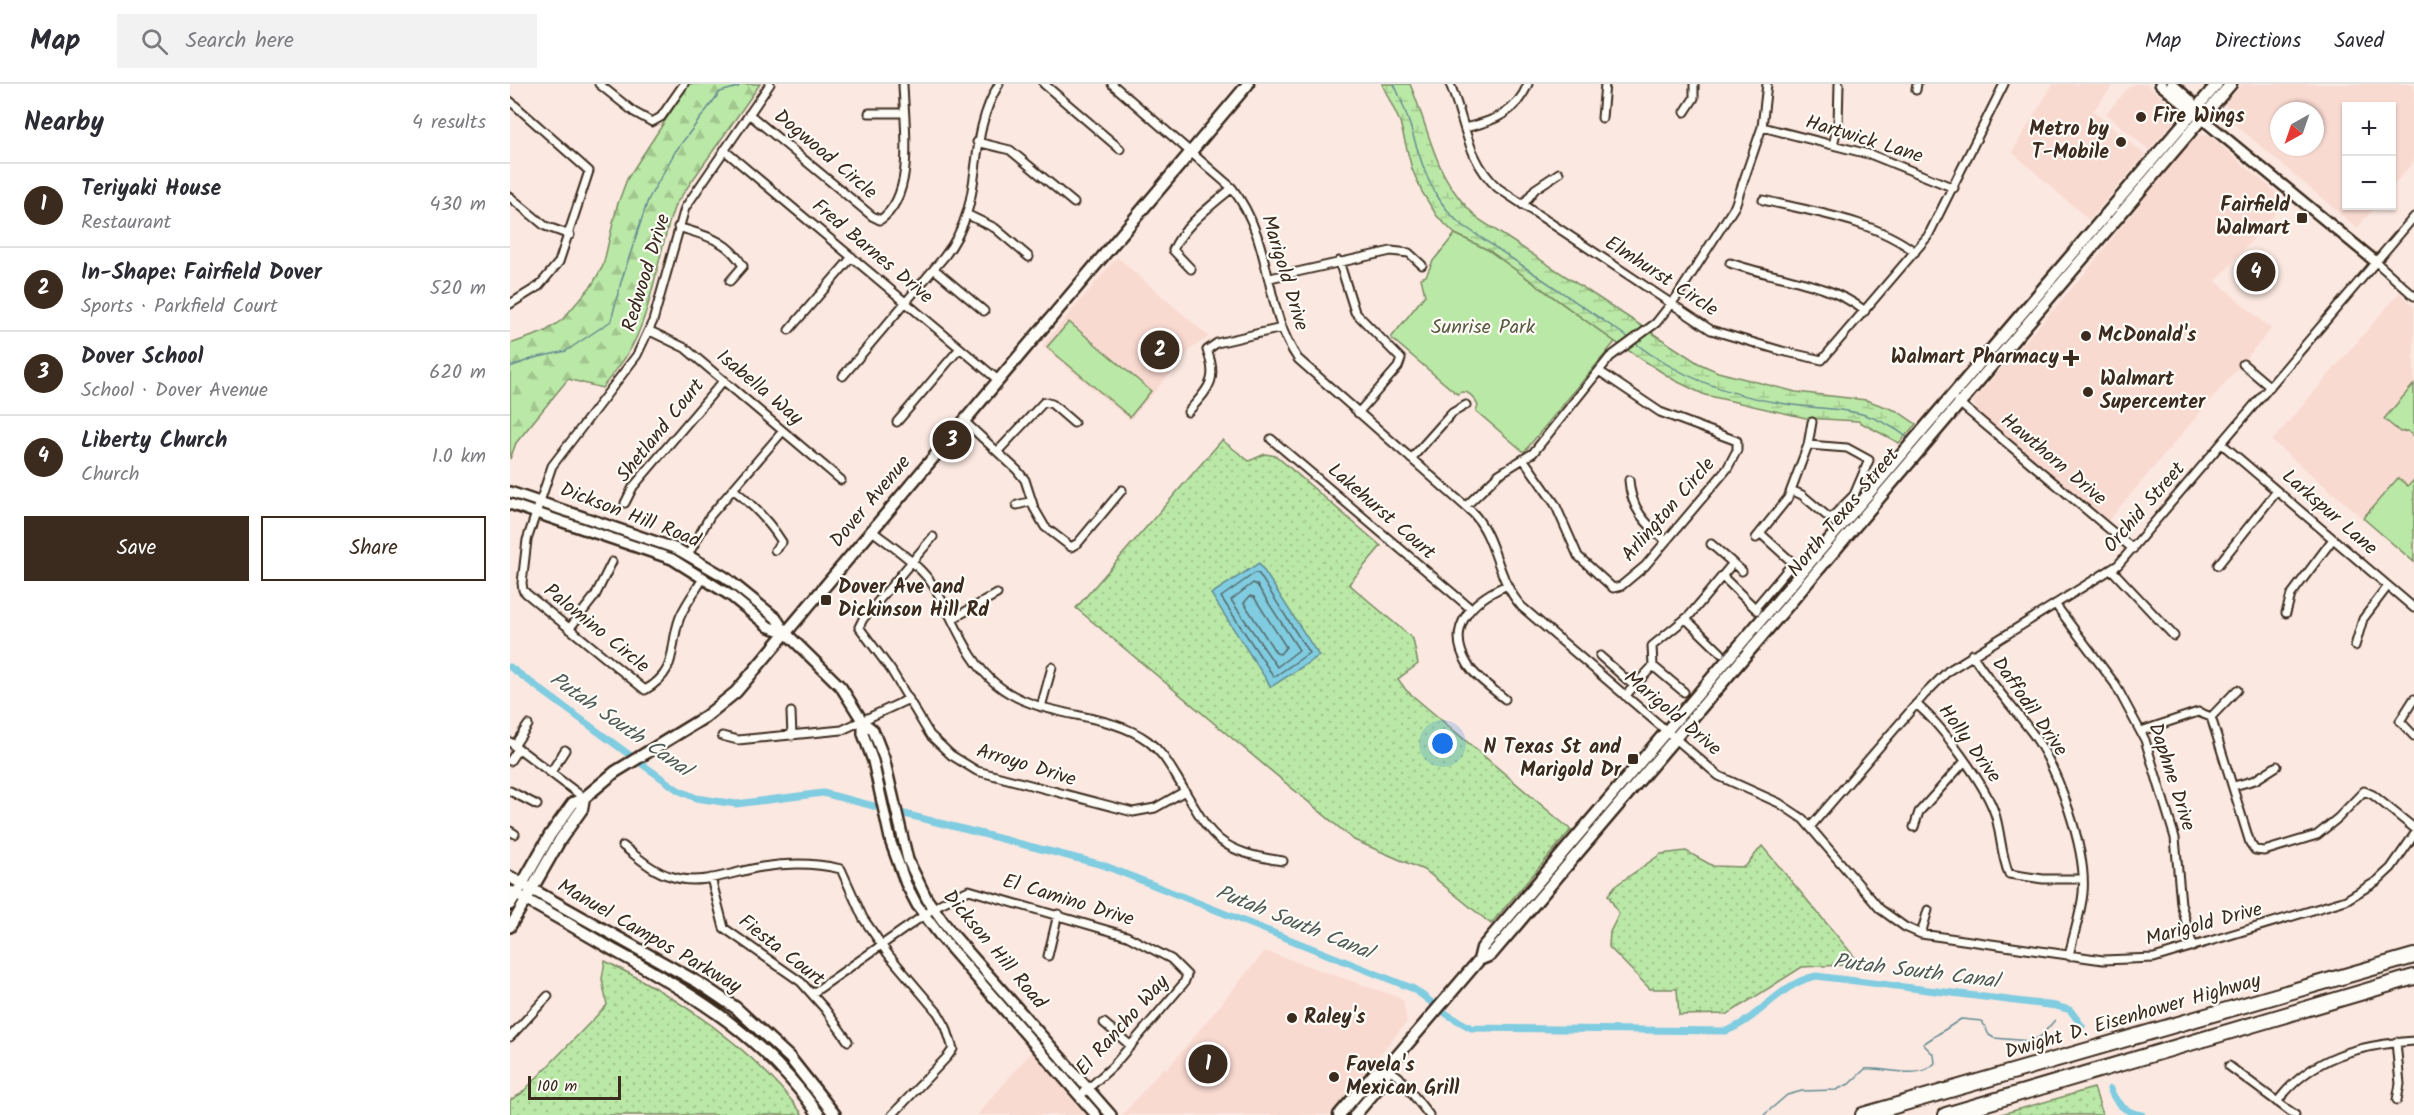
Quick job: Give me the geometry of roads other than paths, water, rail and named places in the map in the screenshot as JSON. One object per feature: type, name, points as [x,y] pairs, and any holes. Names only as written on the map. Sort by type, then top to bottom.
[{"type":"highway","name":"Dwight D. Eisenhower Highway","points":[[1863,1115],[2414,956]]},
{"type":"highway","name":"Dwight D. Eisenhower Highway","points":[[1946,1115],[2414,977]]},
{"type":"main road","name":"Dover Avenue","points":[[517,895],[527,887],[560,819],[573,803],[584,798],[602,781],[630,762],[725,702],[1248,84]]},
{"type":"main road","name":"North Texas Street","points":[[1479,960],[1491,955],[1960,405],[2199,113],[2217,84]]},
{"type":"main road","name":"North Texas Street","points":[[1339,1115],[1375,1073],[1387,1068],[1439,1007],[1479,960],[1482,948],[1951,397],[2199,113],[2231,84]]},
{"type":"main road","name":"Manuel Campos Parkway","points":[[510,877],[699,983],[736,1008],[790,1058],[835,1115]]},
{"type":"main road","name":"Manuel Campos Parkway","points":[[517,895],[692,994],[728,1019],[780,1066],[819,1115]]},
{"type":"main road","name":"North Texas Street","points":[[1355,1115],[1384,1081],[1387,1068]]},
{"type":"street","points":[[599,84],[634,112],[652,122],[661,117],[684,84]]},
{"type":"street","name":"Redwood Drive","points":[[539,501],[558,454],[622,378],[650,330],[685,208],[770,84]]},
{"type":"street","name":"Dogwood Circle","points":[[749,114],[872,216],[880,220],[891,210],[903,184],[903,84]]},
{"type":"street","points":[[843,376],[950,250],[968,215],[975,185],[977,142],[983,116],[999,84]]},
{"type":"street","points":[[1044,84],[1120,149]]},
{"type":"street","name":"Marigold Drive","points":[[1112,84],[1232,188],[1254,222],[1282,327],[1290,348],[1306,369],[1466,506],[1486,530],[1505,586],[1522,607],[1719,776],[1779,803],[1811,826],[1880,909],[1898,923],[1921,934],[2069,956],[2136,960],[2193,947],[2346,900],[2377,881],[2391,868],[2414,835]]},
{"type":"street","name":"Elmhurst Circle","points":[[1450,84],[1474,158],[1480,171],[1498,188],[1699,324],[1725,336],[1822,360],[1915,252],[1936,224],[2004,84]]},
{"type":"street","points":[[1465,128],[1501,117],[1510,111],[1524,94],[1528,84]]},
{"type":"street","points":[[1602,118],[1605,84]]},
{"type":"street","points":[[1685,112],[1694,98],[1694,84]]},
{"type":"street","points":[[1466,506],[1492,480],[1524,460],[1544,442],[1599,371],[1624,345],[1645,332],[1671,305],[1729,219],[1762,127],[1767,84]]},
{"type":"street","points":[[1833,145],[1838,124],[1839,84]]},
{"type":"street","points":[[2160,84],[2199,113],[2414,296]]},
{"type":"street","points":[[2172,84],[2191,100],[2199,113]]},
{"type":"street","points":[[510,101],[589,171],[570,236],[559,262],[549,276],[529,293],[510,304]]},
{"type":"street","points":[[869,113],[904,113]]},
{"type":"street","name":"Hartwick Lane","points":[[1762,127],[1888,161],[1954,188]]},
{"type":"street","points":[[977,142],[1010,150],[1074,202]]},
{"type":"street","name":"Fred Barnes Drive","points":[[724,150],[998,380]]},
{"type":"street","points":[[1523,204],[1535,189],[1559,172]]},
{"type":"street","points":[[1191,269],[1173,250],[1176,242],[1194,221],[1232,188]]},
{"type":"street","points":[[510,197],[545,226],[570,236]]},
{"type":"street","points":[[1763,200],[1855,224],[1897,241],[1915,252]]},
{"type":"street","points":[[968,215],[995,228],[1029,257]]},
{"type":"street","name":"Orchid Street","points":[[1811,826],[1937,681],[1972,654],[2112,570],[2133,549],[2414,217]]},
{"type":"street","points":[[678,227],[716,238],[734,251],[743,266],[730,281]]},
{"type":"street","points":[[1270,278],[1373,253],[1401,251],[1409,253],[1422,265]]},
{"type":"street","points":[[789,330],[852,257]]},
{"type":"street","points":[[1339,261],[1355,312],[1401,359],[1398,367],[1358,413]]},
{"type":"street","points":[[1730,263],[1832,292],[1865,311]]},
{"type":"street","points":[[934,269],[984,311]]},
{"type":"street","points":[[1188,412],[1212,381],[1213,370],[1207,350],[1217,344],[1282,327]]},
{"type":"street","name":"Isabella Way","points":[[650,330],[685,348],[841,480]]},
{"type":"street","points":[[897,422],[960,348]]},
{"type":"street","points":[[2243,364],[2270,387]]},
{"type":"street","name":"Arlington Circle","points":[[1524,460],[1555,504],[1578,556],[1587,567],[1613,588],[1635,576],[1727,469],[1737,450],[1737,441],[1660,412],[1599,371]]},
{"type":"street","name":"Shetland Court","points":[[625,503],[633,488],[724,380]]},
{"type":"street","name":"Hawthorn Drive","points":[[1951,397],[2133,549]]},
{"type":"street","points":[[998,452],[1044,402],[1052,404],[1074,423]]},
{"type":"street","points":[[1411,459],[1452,413],[1466,405]]},
{"type":"street","points":[[963,420],[1025,480],[1045,527],[1071,547],[1078,543],[1122,490]]},
{"type":"street","points":[[1755,608],[1793,563],[1758,535],[1785,502],[1791,490],[1808,445],[1812,422]]},
{"type":"street","points":[[688,555],[704,525],[783,431]]},
{"type":"street","name":"Lakehurst Court","points":[[1271,439],[1470,608]]},
{"type":"street","name":"Larkspur Lane","points":[[2222,444],[2414,608]]},
{"type":"street","points":[[1808,445],[1846,448],[1869,460],[1854,495],[1830,519]]},
{"type":"street","points":[[1629,480],[1630,497],[1640,517],[1666,541]]},
{"type":"street","points":[[733,489],[756,508],[774,530],[782,542],[776,550]]},
{"type":"street","points":[[1791,490],[1802,495],[1840,527]]},
{"type":"street","points":[[2218,565],[2277,491]]},
{"type":"street","name":"Dickson Hill Road","points":[[510,492],[659,542],[688,555],[738,587],[776,618],[785,633],[817,660],[841,687],[863,722],[873,730],[908,860],[933,908],[1111,1115]]},
{"type":"street","name":"Palomino Circle","points":[[539,501],[524,554],[523,590],[645,690],[659,679],[671,662],[679,620],[704,577]]},
{"type":"street","points":[[1017,506],[1032,501]]},
{"type":"street","name":"Dickson Hill Road","points":[[510,504],[655,552],[704,577],[769,627],[785,633]]},
{"type":"street","points":[[871,530],[928,579],[978,664],[994,683],[1015,698],[1138,734],[1158,750],[1211,833],[1231,849],[1254,857],[1283,861]]},
{"type":"street","points":[[910,562],[933,537]]},
{"type":"street","points":[[2286,613],[2291,595],[2333,539]]},
{"type":"street","points":[[1711,544],[1742,571]]},
{"type":"street","points":[[569,629],[595,596],[612,562]]},
{"type":"street","name":"Arroyo Drive","points":[[910,562],[859,627],[891,670],[921,723],[940,746],[964,764],[991,776],[1133,812],[1155,808],[1185,791]]},
{"type":"street","points":[[1625,696],[1653,666],[1652,646],[1686,619],[1733,563]]},
{"type":"street","points":[[2112,570],[2174,636]]},
{"type":"street","points":[[1722,576],[1763,618]]},
{"type":"street","points":[[1505,586],[1483,596],[1470,608],[1461,627],[1462,652],[1476,674],[1505,699]]},
{"type":"street","points":[[2355,646],[2363,620],[2388,586]]},
{"type":"street","points":[[952,619],[997,594]]},
{"type":"street","name":"Daphne Drive","points":[[2055,604],[2115,684],[2141,731],[2175,837],[2181,904],[2193,947]]},
{"type":"street","points":[[1686,619],[1721,653]]},
{"type":"street","name":"Daffodil Drive","points":[[1972,654],[1995,688],[2033,735],[2052,766],[2078,846],[2083,879],[2082,894],[2069,956]]},
{"type":"street","points":[[1600,656],[1634,686]]},
{"type":"street","points":[[1041,707],[1052,666]]},
{"type":"street","points":[[1653,666],[1684,692]]},
{"type":"street","points":[[2211,717],[2236,690]]},
{"type":"street","points":[[722,736],[738,741],[842,730],[909,699]]},
{"type":"street","points":[[2414,699],[2400,721],[2414,736]]},
{"type":"street","name":"Holly Drive","points":[[1916,704],[1965,761],[1986,792],[1994,811],[2009,874],[2043,879],[2083,879]]},
{"type":"street","points":[[791,712],[792,735]]},
{"type":"street","points":[[2141,731],[2198,712],[2211,717]]},
{"type":"street","points":[[2211,717],[2250,843],[2255,850],[2264,851],[2317,835],[2330,826],[2364,791],[2373,795],[2414,828]]},
{"type":"street","name":"Dickson Hill Road","points":[[863,722],[863,734],[898,864],[924,915],[1096,1115]]},
{"type":"street","points":[[510,761],[514,745],[528,725]]},
{"type":"street","points":[[514,745],[584,798]]},
{"type":"street","points":[[551,772],[566,750]]},
{"type":"street","points":[[1914,827],[1920,812],[1965,761]]},
{"type":"street","points":[[2234,786],[2255,780],[2277,766]]},
{"type":"street","points":[[510,791],[537,805]]},
{"type":"street","points":[[623,846],[652,868],[671,877],[685,880],[711,878],[780,865],[841,869],[854,902],[881,944],[938,1013],[946,1027],[953,1049],[892,1115]]},
{"type":"street","name":"Fiesta Court","points":[[711,878],[724,928],[787,970],[813,993],[848,1041]]},
{"type":"street","name":"El Camino Drive","points":[[813,993],[933,908],[952,896],[969,890],[1058,914],[1142,943],[1171,959],[1187,975]]},
{"type":"street","points":[[510,905],[517,895]]},
{"type":"street","points":[[510,927],[517,895]]},
{"type":"street","points":[[1921,934],[1928,910]]},
{"type":"street","points":[[1048,956],[1058,914]]},
{"type":"street","name":"El Rancho Way","points":[[1080,1096],[1131,1046],[1184,983],[1187,975]]},
{"type":"street","points":[[510,1037],[548,996]]},
{"type":"street","points":[[1104,1023],[1131,1046]]},
{"type":"street","points":[[2277,1102],[2297,1078],[2310,1068],[2338,1057],[2396,1042],[2414,1041]]},
{"type":"street","points":[[2396,1042],[2400,1084],[2397,1100]]},
{"type":"street","points":[[2229,1066],[2295,1115]]},
{"type":"street","points":[[1387,1068],[1399,1077],[1429,1115]]},
{"type":"water","points":[[1259,563],[1319,656],[1271,687],[1211,594]]},
{"type":"waterway","points":[[510,367],[534,358],[566,351],[611,321],[621,282],[648,200],[675,152],[720,92],[738,87],[740,84]]},
{"type":"waterway","points":[[1394,84],[1426,174],[1444,206],[1458,222],[1629,338]]},
{"type":"waterway","points":[[1635,343],[1669,366],[1726,390],[1766,400],[1862,414],[1891,426],[1907,437]]},
{"type":"waterway","name":"Putah South Canal","points":[[510,667],[678,790],[696,798],[736,804],[823,793],[1103,865],[1414,989],[1448,1015],[1471,1028],[1726,1031],[1749,1018],[1792,986],[1816,976],[2056,1006],[2070,1010],[2082,1026]]},
{"type":"waterway","points":[[1764,1115],[1787,1095],[1802,1091],[1836,1090],[1849,1084],[1865,1069],[1912,1072],[1928,1068],[1935,1063],[1934,1055],[1923,1044],[1961,1019],[1982,1021],[1989,1035],[1994,1038],[2030,1041],[2040,1037],[2055,1020]]},
{"type":"waterway","name":"Putah South Canal","points":[[2110,1089],[2122,1107],[2142,1115]]},
{"type":"place","name":"Fire Wings","points":[[2141,117]]},
{"type":"place","name":"Metro by T-Mobile","points":[[2121,142]]},
{"type":"place","name":"Fairfield Walmart","points":[[2302,218]]},
{"type":"place","name":"Liberty Church","points":[[2256,272]]},
{"type":"place","name":"McDonald's","points":[[2086,336]]},
{"type":"place","name":"In-Shape: Fairfield Dover","points":[[1160,350]]},
{"type":"place","name":"Walmart Pharmacy","points":[[2071,358]]},
{"type":"place","name":"Walmart Supercenter","points":[[2088,392]]},
{"type":"place","name":"Dover School","points":[[952,440]]},
{"type":"place","name":"Dover Ave and Dickinson Hill Rd","points":[[826,600]]},
{"type":"place","name":"N Texas St and Marigold Dr","points":[[1633,759]]},
{"type":"place","name":"Raley's","points":[[1292,1018]]},
{"type":"place","name":"Teriyaki House","points":[[1208,1064]]},
{"type":"place","name":"Favela's Mexican Grill","points":[[1334,1077]]},
{"type":"park label","name":"Sunrise Park","points":[[1483,328]]}]
